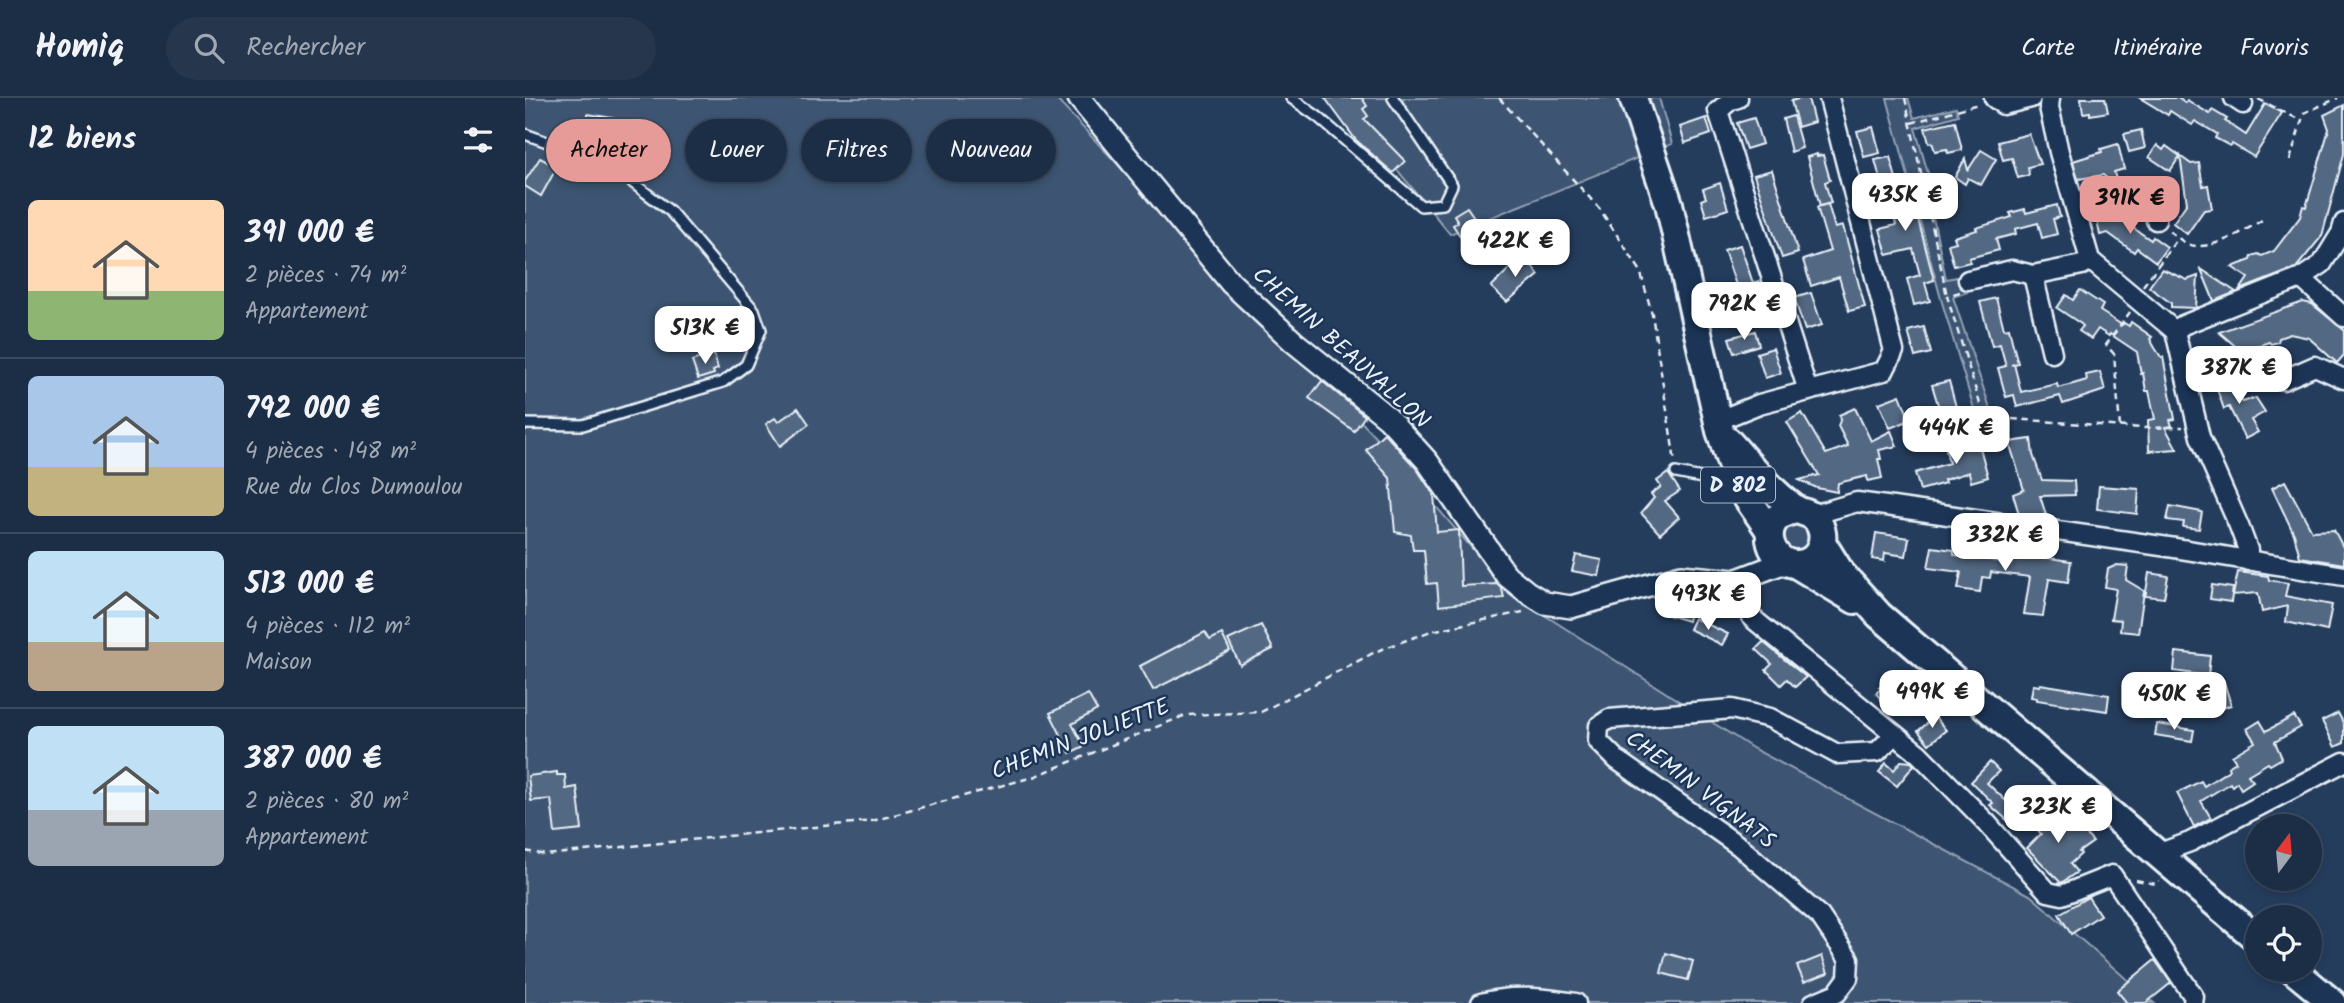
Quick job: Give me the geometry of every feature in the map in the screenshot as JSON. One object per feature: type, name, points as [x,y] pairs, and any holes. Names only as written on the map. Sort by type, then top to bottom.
[{"type":"main road","name":"D 802","points":[[1633,98],[1669,204],[1719,426],[1752,484],[1780,550],[1879,615]]},
{"type":"main road","name":"D 802","points":[[1752,484],[1814,525],[1841,573],[1879,615],[2245,929]]},
{"type":"main road","points":[[1779,516],[1814,525],[1814,559],[1780,550],[1779,516]]},
{"type":"main road","points":[[2308,982],[2333,1003]]},
{"type":"street","name":"CHEMIN BEAUVALLON","points":[[1079,98],[1231,283],[1294,342],[1388,418],[1427,461],[1506,575],[1545,603]]},
{"type":"street","points":[[1738,98],[1731,100],[1719,111],[1808,391]]},
{"type":"street","points":[[1719,426],[1759,404],[1884,372],[1894,351],[1829,98]]},
{"type":"street","points":[[1994,99],[2003,105],[2031,98]]},
{"type":"street","points":[[2050,98],[2049,107],[2059,152],[2089,260],[2175,331],[2197,426],[2248,550],[2248,561]]},
{"type":"street","points":[[2075,207],[2137,190],[2157,202],[2156,220]]},
{"type":"street","points":[[2175,331],[2183,325],[2301,278],[2322,264],[2339,247],[2344,223]]},
{"type":"street","points":[[1968,280],[2012,270],[2033,275],[2082,265],[2089,260]]},
{"type":"street","points":[[2033,275],[2052,353]]},
{"type":"street","points":[[2301,278],[2344,317]]},
{"type":"street","points":[[2283,380],[2315,366],[2344,379]]},
{"type":"street","points":[[1814,525],[1857,502],[2161,546],[2344,576]]},
{"type":"street","points":[[1545,603],[1571,607],[1681,576],[1741,579],[1760,562],[1780,550]]},
{"type":"street","points":[[1741,579],[1752,618],[1919,754],[1985,821],[2048,892],[2062,895],[2112,876],[2194,997],[2193,1003]]},
{"type":"street","name":"CHEMIN VIGNATS","points":[[1813,1003],[1837,993],[1848,978],[1849,959],[1820,916],[1739,846],[1617,760],[1598,741],[1599,726],[1609,719],[1732,709],[1770,718],[1837,754],[1877,752],[1893,735]]},
{"type":"street","points":[[2165,860],[2190,842],[2344,762]]},
{"type":"street","points":[[1481,1003],[1500,998],[1539,997],[1576,1003]]},
{"type":"lane","points":[[1291,98],[1318,117],[1421,206],[1443,204],[1452,185],[1393,98]]},
{"type":"lane","points":[[525,134],[608,164],[670,211],[754,310],[761,330],[746,365],[723,382],[583,425],[525,424]]},
{"type":"lane","points":[[1676,472],[1752,484]]},
{"type":"path","points":[[1500,98],[1599,208],[1640,270],[1651,314],[1676,472]]},
{"type":"path","points":[[1905,98],[1947,296],[1984,417],[2120,427],[2172,429],[2197,426]]},
{"type":"path","points":[[2239,101],[2257,98],[2302,121]]},
{"type":"path","points":[[2291,160],[2304,113],[2338,98]]},
{"type":"path","points":[[1911,123],[1994,99]]},
{"type":"path","points":[[2156,220],[2187,244],[2202,247],[2244,232],[2262,220]]},
{"type":"path","points":[[2120,427],[2113,354],[2106,345],[2178,237]]},
{"type":"path","points":[[1947,296],[1964,291],[1968,280]]},
{"type":"path","points":[[2180,353],[2230,360],[2260,371],[2274,367],[2283,380]]},
{"type":"path","name":"CHEMIN JOLIETTE","points":[[525,851],[547,855],[872,821],[1033,777],[1186,715],[1261,712],[1377,651],[1431,631],[1535,609],[1545,603]]},
{"type":"path","points":[[2112,876],[2156,884],[2165,860]]},
{"type":"shaded area","points":[[525,98],[1055,98],[1387,449],[1510,593],[1754,749],[2030,895],[2154,1003],[525,1003]]},
{"type":"shaded area","points":[[1338,98],[1659,98],[1672,144],[1450,234]]},
{"type":"shaded area","points":[[1887,98],[1908,98],[1914,118],[1956,107],[1958,115],[1915,128],[1940,215],[1933,217],[1946,279],[1963,276],[1967,292],[1953,297],[1992,414],[1978,422],[1941,299]]},
{"type":"shaded area","points":[[1796,519],[1808,524],[1813,536],[1808,548],[1796,553],[1784,548],[1779,536],[1784,524]]},
{"type":"building","points":[[1325,98],[1362,98],[1367,106],[1363,109],[1368,116],[1364,119],[1405,161],[1393,173],[1356,140]]},
{"type":"building","points":[[1808,98],[1814,122],[1798,127],[1791,101]]},
{"type":"building","points":[[2081,98],[2105,98],[2108,112],[2090,115],[2090,112],[2083,113]]},
{"type":"building","points":[[2140,98],[2178,98],[2185,103],[2187,100],[2210,114],[2212,110],[2246,135],[2265,104],[2282,113],[2254,157],[2215,138],[2217,134],[2195,121],[2192,125],[2170,111],[2168,115]]},
{"type":"building","points":[[2344,105],[2344,154],[2322,236],[2296,268],[2240,290],[2248,278],[2232,267],[2251,260],[2252,256],[2262,256],[2274,251],[2300,217],[2303,206],[2306,207],[2329,129],[2324,115]]},
{"type":"building","points":[[588,114],[613,118],[613,119],[587,119]]},
{"type":"building","points":[[1793,116],[1802,148],[1791,152],[1783,119]]},
{"type":"building","points":[[1706,118],[1711,134],[1685,143],[1680,127]]},
{"type":"building","points":[[1754,118],[1762,144],[1746,149],[1737,123]]},
{"type":"building","points":[[1955,121],[1962,150],[1948,153],[1947,149],[1935,151],[1932,142],[1929,143],[1925,128]]},
{"type":"building","points":[[1873,127],[1880,153],[1864,157],[1857,131]]},
{"type":"building","points":[[2141,130],[2145,148],[2129,152],[2124,134]]},
{"type":"building","points":[[2029,134],[2040,164],[2028,167],[2029,175],[2018,178],[2012,158],[2003,160],[1998,142]]},
{"type":"building","points":[[2118,144],[2124,169],[2114,172],[2117,183],[2114,184],[2103,175],[2078,179],[2073,161]]},
{"type":"building","points":[[2157,145],[2163,150],[2166,146],[2180,156],[2170,171],[2149,157]]},
{"type":"building","points":[[1981,150],[1996,159],[1981,185],[1968,178],[1965,184],[1955,177],[1965,159],[1968,170]]},
{"type":"building","points":[[1823,155],[1830,180],[1825,182],[1831,203],[1820,206],[1807,157]]},
{"type":"building","points":[[2180,156],[2191,164],[2199,163],[2203,186],[2208,185],[2212,209],[2204,210],[2187,234],[2173,223],[2187,203]]},
{"type":"building","points":[[1890,157],[1905,210],[1915,208],[1934,280],[1925,283],[1930,301],[1914,305],[1907,279],[1920,275],[1913,249],[1887,255],[1880,229],[1896,225],[1890,199],[1886,200],[1875,160]]},
{"type":"building","points":[[540,158],[546,161],[546,182],[549,182],[541,196],[525,186],[525,181]]},
{"type":"building","points":[[1772,170],[1798,253],[1782,258],[1754,175]]},
{"type":"building","points":[[1720,183],[1728,209],[1706,216],[1701,200],[1706,198],[1703,189]]},
{"type":"building","points":[[1828,204],[1835,228],[1843,226],[1865,307],[1849,311],[1839,277],[1811,286],[1803,260],[1830,251],[1817,207]]},
{"type":"building","points":[[2057,205],[2060,217],[2053,219],[2057,234],[2042,238],[2038,223],[2015,229],[2016,234],[1996,239],[1999,250],[1969,258],[1970,262],[1954,266],[1948,244],[1956,242],[1954,237],[2012,217],[2010,213],[2025,209],[2026,213]]},
{"type":"building","points":[[1467,207],[1478,223],[1469,229],[1478,242],[1468,248],[1453,225],[1458,222],[1454,215]]},
{"type":"building","points":[[2118,211],[2120,219],[2151,240],[2153,237],[2167,247],[2156,262],[2137,248],[2134,252],[2108,233],[2100,235],[2096,217]]},
{"type":"building","points":[[1740,245],[1753,283],[1759,281],[1771,318],[1748,325],[1739,300],[1728,304],[1724,292],[1737,288],[1724,250]]},
{"type":"building","points":[[1523,255],[1539,275],[1507,302],[1491,287]]},
{"type":"building","points":[[2162,269],[2187,280],[2198,276],[2196,308],[2171,307],[2171,303],[2149,287]]},
{"type":"building","points":[[2201,269],[2236,292],[2214,301]]},
{"type":"building","points":[[2080,290],[2103,305],[2100,311],[2122,325],[2124,323],[2129,326],[2131,322],[2152,337],[2150,339],[2163,357],[2175,419],[2170,420],[2172,426],[2165,427],[2177,449],[2149,451],[2148,420],[2155,419],[2137,352],[2098,329],[2091,339],[2079,331],[2083,326],[2081,324],[2057,308],[2066,295],[2073,300]]},
{"type":"building","points":[[1811,293],[1822,325],[1805,330],[1794,298]]},
{"type":"building","points":[[1996,298],[2004,329],[2009,328],[2018,363],[2014,364],[2021,392],[2057,384],[2058,388],[2087,380],[2086,375],[2100,372],[2105,390],[2063,404],[2060,396],[2017,407],[2014,395],[2006,397],[1998,368],[2006,366],[2000,344],[1992,346],[1980,302]]},
{"type":"building","points":[[2303,302],[2312,304],[2344,330],[2344,355],[2337,363],[2309,338],[2290,334],[2279,338],[2278,342],[2251,348],[2248,357],[2219,332]]},
{"type":"building","points":[[1924,327],[1931,353],[1915,357],[1908,331]]},
{"type":"building","points":[[1755,331],[1759,345],[1734,353],[1729,338]]},
{"type":"building","points":[[1773,348],[1781,373],[1765,378],[1757,353]]},
{"type":"building","points":[[714,354],[718,369],[713,371],[714,374],[698,379],[692,361]]},
{"type":"building","points":[[2232,375],[2242,402],[2256,398],[2265,412],[2251,420],[2258,432],[2245,439],[2229,407],[2224,409],[2214,381]]},
{"type":"building","points":[[1322,381],[1365,416],[1354,431],[1309,398]]},
{"type":"building","points":[[1949,381],[1956,407],[1940,411],[1932,385]]},
{"type":"building","points":[[1900,395],[1910,420],[1890,428],[1879,403]]},
{"type":"building","points":[[798,408],[809,424],[780,446],[766,424],[775,418],[778,422]]},
{"type":"building","points":[[1855,408],[1871,441],[1891,431],[1897,446],[1879,450],[1882,478],[1868,481],[1867,476],[1838,483],[1837,492],[1817,488],[1799,480],[1819,475],[1787,422],[1802,413],[1826,454],[1848,446],[1838,426],[1841,418],[1839,415]]},
{"type":"building","points":[[1384,433],[1417,469],[1434,495],[1437,532],[1459,530],[1461,586],[1497,584],[1502,589],[1504,598],[1439,606],[1437,583],[1427,584],[1424,550],[1413,550],[1411,535],[1395,532],[1390,478],[1366,450]]},
{"type":"building","points":[[2031,439],[2033,455],[2042,480],[2074,481],[2075,495],[2040,496],[2047,518],[2019,514],[2013,494],[2024,490],[2009,442]]},
{"type":"building","points":[[1978,440],[1988,477],[1971,482],[1969,472],[1920,490],[1915,473],[1949,463],[1946,450]]},
{"type":"building","points":[[1668,473],[1680,491],[1665,501],[1679,517],[1660,534],[1641,513],[1654,498],[1651,494],[1661,487],[1657,481]]},
{"type":"building","points":[[2285,481],[2312,531],[2334,530],[2344,549],[2344,564],[2300,557],[2294,534],[2272,488]]},
{"type":"building","points":[[2099,486],[2139,489],[2137,514],[2097,509]]},
{"type":"building","points":[[2170,506],[2202,512],[2199,529],[2183,527],[2184,522],[2167,520]]},
{"type":"building","points":[[1876,533],[1909,538],[1906,556],[1885,553],[1884,561],[1872,559]]},
{"type":"building","points":[[1932,547],[1954,550],[1954,555],[2010,563],[2012,553],[2071,561],[2068,582],[2049,579],[2043,616],[2024,614],[2030,577],[1991,572],[1990,578],[1982,577],[1980,592],[1958,589],[1961,572],[1928,568]]},
{"type":"building","points":[[1576,555],[1602,560],[1599,576],[1572,571]]},
{"type":"building","points":[[2117,565],[2128,566],[2126,580],[2146,592],[2149,573],[2168,576],[2164,598],[2145,596],[2144,592],[2138,633],[2120,631],[2121,620],[2111,619],[2116,589],[2105,587],[2108,569]]},
{"type":"building","points":[[2238,572],[2268,576],[2269,580],[2288,583],[2285,596],[2332,605],[2327,631],[2286,622],[2288,606],[2262,612],[2258,593],[2233,595]]},
{"type":"building","points":[[2212,585],[2233,588],[2231,602],[2210,599]]},
{"type":"building","points":[[1666,600],[1691,608],[1688,621],[1662,613]]},
{"type":"building","points":[[1694,618],[1728,634],[1722,645],[1689,629]]},
{"type":"building","points":[[1261,625],[1273,649],[1240,665],[1228,640]]},
{"type":"building","points":[[1205,632],[1210,640],[1222,634],[1230,651],[1153,690],[1140,666]]},
{"type":"building","points":[[1763,642],[1806,677],[1795,687],[1787,679],[1781,685],[1766,670],[1772,664],[1756,649]]},
{"type":"building","points":[[2176,652],[2210,656],[2208,676],[2174,671]]},
{"type":"building","points":[[1900,673],[1908,683],[1883,702],[1876,693],[1881,689],[1879,687]]},
{"type":"building","points":[[2224,682],[2231,705],[2221,709],[2213,686]]},
{"type":"building","points":[[2033,685],[2109,695],[2107,711],[2037,700],[2031,697]]},
{"type":"building","points":[[1088,694],[1097,710],[1072,724],[1084,746],[1070,753],[1050,713]]},
{"type":"building","points":[[2338,713],[2344,724],[2344,743],[2335,747],[2322,721]]},
{"type":"building","points":[[2294,716],[2301,727],[2275,742],[2282,758],[2248,775],[2253,781],[2241,789],[2237,782],[2232,786],[2230,783],[2201,801],[2211,818],[2194,827],[2177,793],[2201,781],[2204,786],[2229,770],[2228,767],[2236,762],[2232,756],[2255,742],[2247,729],[2260,721],[2266,731]]},
{"type":"building","points":[[1935,717],[1946,730],[1929,744],[1918,731]]},
{"type":"building","points":[[2157,724],[2194,730],[2192,741],[2155,735]]},
{"type":"building","points":[[1901,761],[1914,765],[1897,786],[1879,772],[1886,763],[1894,770]]},
{"type":"building","points":[[1990,762],[1999,771],[1987,783],[2024,815],[2014,826],[1990,805],[1993,803],[1971,782]]},
{"type":"building","points":[[557,772],[557,775],[565,775],[566,789],[577,787],[582,830],[555,833],[551,799],[531,801],[528,776]]},
{"type":"building","points":[[2045,809],[2061,827],[2071,818],[2093,842],[2079,852],[2081,854],[2070,864],[2077,872],[2061,883],[2027,848],[2041,834],[2031,821]]},
{"type":"building","points":[[2088,897],[2100,915],[2071,934],[2059,914]]},
{"type":"building","points":[[1666,953],[1693,961],[1688,980],[1661,973]]},
{"type":"building","points":[[1822,956],[1828,973],[1804,982],[1797,966]]},
{"type":"building","points":[[2155,960],[2171,983],[2146,1003],[2127,1003],[2117,991]]}]
